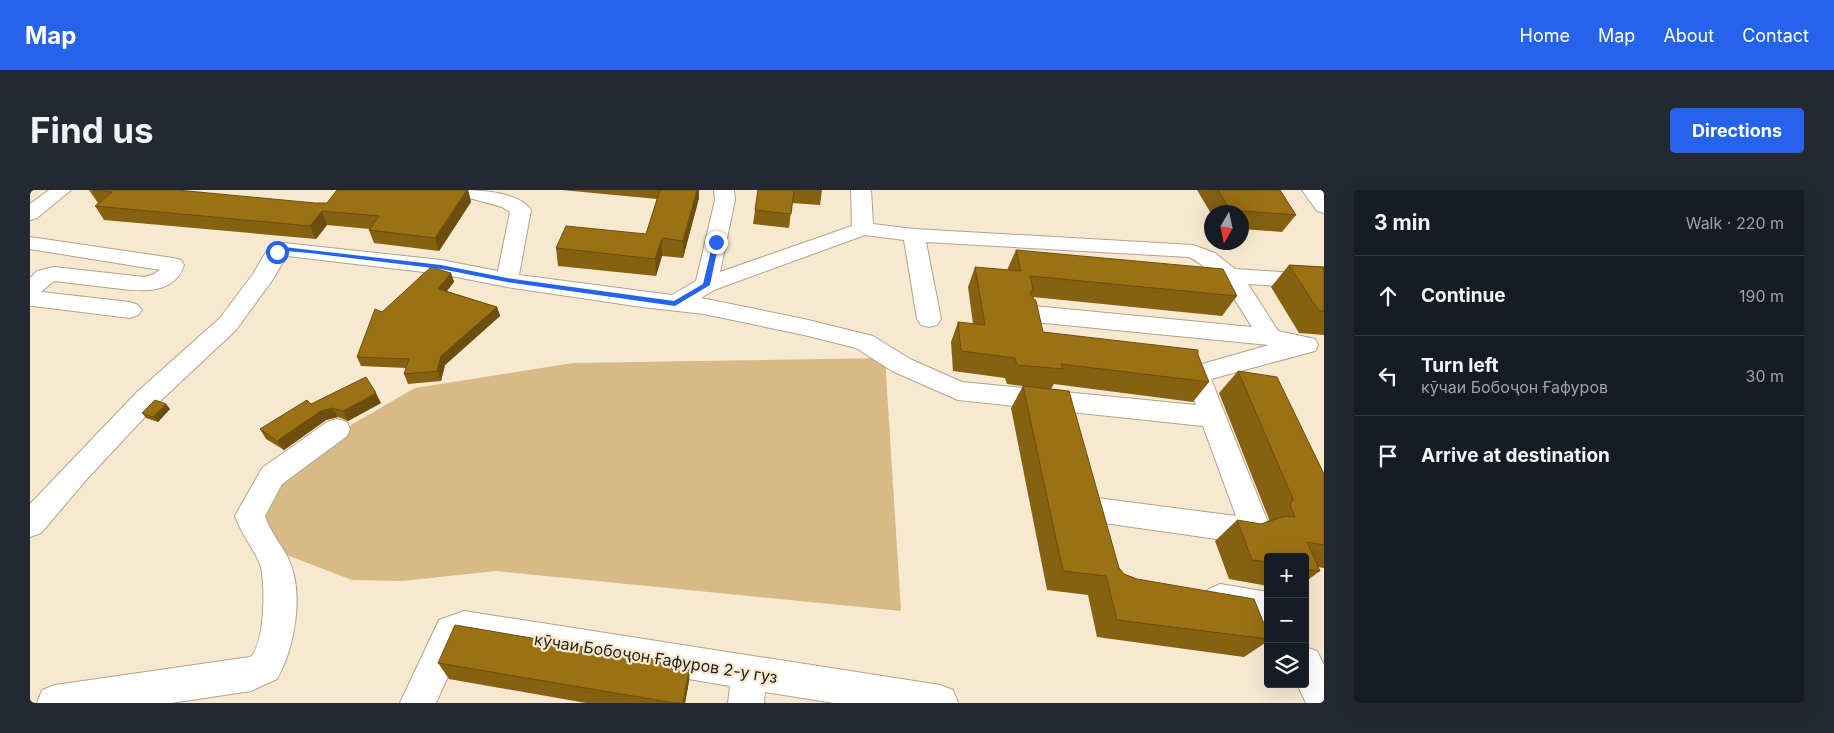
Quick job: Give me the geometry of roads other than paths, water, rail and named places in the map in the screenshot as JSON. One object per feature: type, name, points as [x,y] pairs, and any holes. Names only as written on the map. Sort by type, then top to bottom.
[{"type":"street","points":[[30,214],[61,190]]},
{"type":"street","points":[[462,190],[508,203],[522,210],[507,280]]},
{"type":"street","points":[[706,285],[725,200],[724,190]]},
{"type":"street","points":[[861,190],[863,229]]},
{"type":"street","points":[[1312,190],[1324,207]]},
{"type":"street","points":[[675,304],[706,285],[863,229],[914,235],[1180,249],[1208,257],[1231,276],[1270,337]]},
{"type":"street","points":[[914,235],[929,319]]},
{"type":"street","points":[[30,243],[173,265],[164,278],[155,283],[144,284],[54,274],[44,276],[30,290]]},
{"type":"street","points":[[30,524],[77,471],[146,399],[228,324],[263,277],[277,252],[281,250],[309,251],[441,267],[507,280],[675,304],[704,306],[864,342],[901,365],[958,392],[1071,416],[1214,417]]},
{"type":"street","points":[[1231,276],[1324,282]]},
{"type":"street","points":[[30,297],[33,299],[130,310]]},
{"type":"street","points":[[1034,314],[1270,337],[1315,345]]},
{"type":"street","points":[[1107,542],[1094,496],[1238,529],[1249,526],[1252,520],[1197,374],[1235,362],[1315,345]]},
{"type":"street","points":[[55,703],[251,674],[264,668],[272,652],[281,600],[277,567],[265,544],[253,529],[250,516],[272,476],[337,429]]},
{"type":"street","points":[[1193,595],[1264,606]]},
{"type":"street","name":"кӯчаи Бобоҷон Ғафуров 2-у гуз","points":[[418,703],[451,631],[464,626],[747,688],[940,703]]},
{"type":"street","points":[[1309,672],[1324,703]]}]
